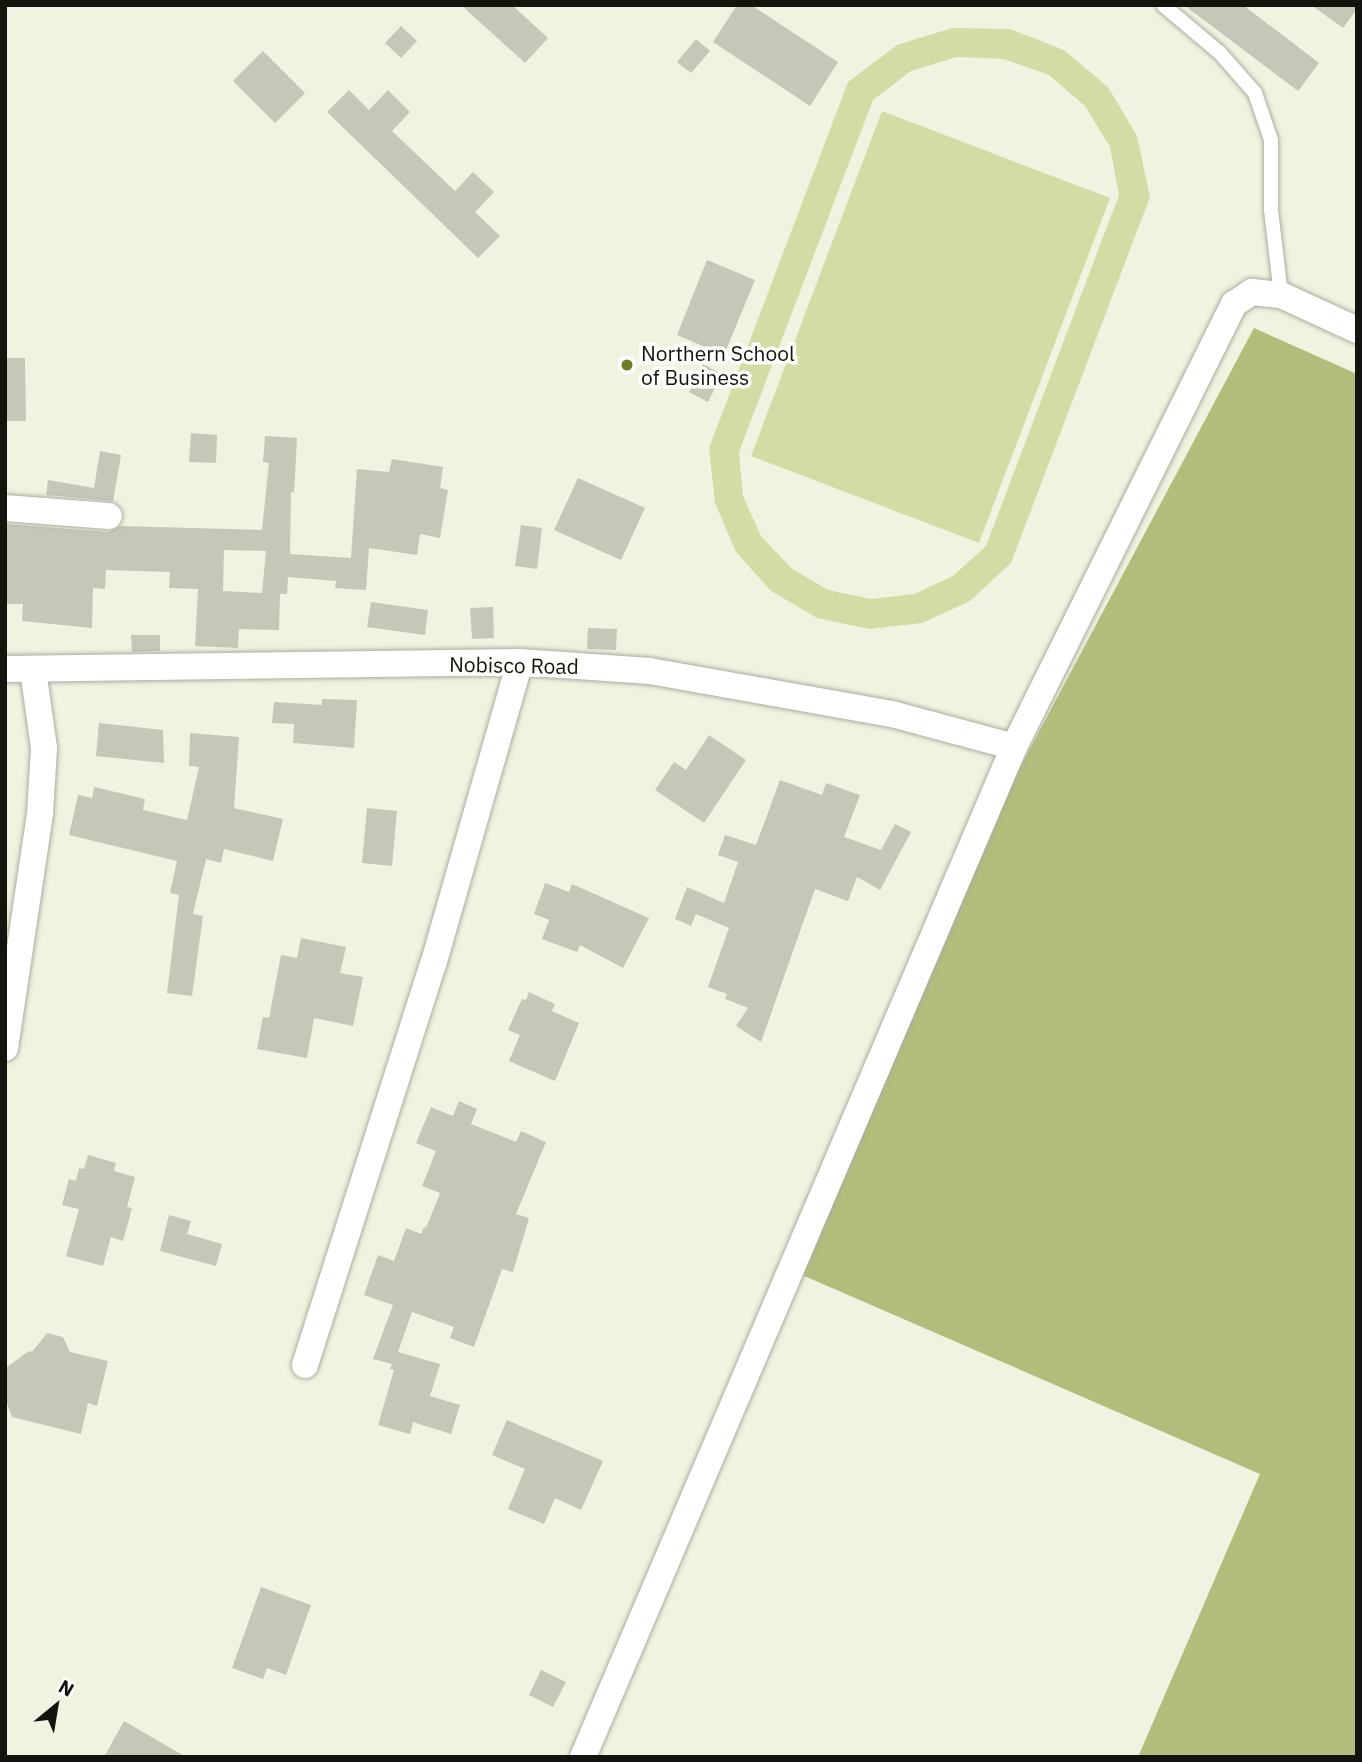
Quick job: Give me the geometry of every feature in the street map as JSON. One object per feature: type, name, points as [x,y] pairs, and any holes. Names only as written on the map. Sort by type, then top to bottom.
[{"type":"street","points":[[583,1757],[1014,747],[1234,304],[1252,292],[1281,295],[1357,330]]},
{"type":"street","points":[[5,508],[109,516]]},
{"type":"street","points":[[304,1365],[433,965],[520,662]]},
{"type":"street","name":"Nobisco Road","points":[[5,669],[520,662],[664,673],[892,714],[1014,747]]},
{"type":"street","points":[[5,1048],[40,814],[44,748],[33,670]]},
{"type":"lane","points":[[1163,5],[1220,53],[1255,93],[1271,140],[1271,210],[1281,295]]},
{"type":"green space","points":[[952,28],[1010,29],[1064,50],[1108,87],[1137,136],[1150,197],[1011,563],[970,601],[922,623],[869,629],[817,618],[771,591],[736,552],[715,503],[709,448],[848,82],[897,45]],"holes":[[[957,57],[1004,59],[1049,75],[1085,106],[1110,147],[1119,195],[986,546],[953,576],[914,594],[871,599],[828,590],[791,568],[761,536],[743,496],[739,452],[873,100],[911,71]]]},
{"type":"green space","points":[[882,111],[1110,198],[979,543],[751,456]]},
{"type":"green space","points":[[1254,328],[1357,374],[1357,1757],[1138,1757],[1260,1474],[802,1275],[1016,775]]},
{"type":"building","points":[[461,5],[512,5],[548,38],[525,63]]},
{"type":"building","points":[[737,5],[751,5],[838,62],[810,106],[713,42]]},
{"type":"building","points":[[1184,5],[1243,5],[1319,63],[1298,91]]},
{"type":"building","points":[[1311,5],[1357,5],[1357,9],[1343,28]]},
{"type":"building","points":[[401,26],[417,41],[401,58],[385,43]]},
{"type":"building","points":[[696,39],[710,51],[691,73],[677,62]]},
{"type":"building","points":[[263,51],[305,93],[275,123],[233,81]]},
{"type":"building","points":[[349,90],[369,110],[388,90],[410,112],[392,131],[455,191],[473,172],[494,192],[475,212],[500,236],[478,258],[327,112]]},
{"type":"building","points":[[707,260],[755,280],[724,355],[677,335]]},
{"type":"building","points":[[5,358],[25,358],[26,421],[5,421]]},
{"type":"building","points":[[703,364],[722,374],[708,402],[689,392]]},
{"type":"building","points":[[191,433],[217,435],[216,463],[189,462]]},
{"type":"building","points":[[265,436],[297,438],[294,493],[291,492],[290,554],[351,558],[357,469],[389,472],[392,459],[443,467],[440,488],[448,490],[440,538],[420,534],[417,555],[369,548],[366,590],[335,588],[336,581],[288,577],[287,594],[280,594],[279,630],[239,629],[238,648],[195,646],[198,589],[169,588],[170,572],[106,570],[105,589],[93,588],[92,628],[22,621],[23,604],[5,604],[5,524],[108,532],[121,526],[262,530],[269,463],[263,462]],"holes":[[[224,550],[266,551],[262,593],[223,591]]]},
{"type":"building","points":[[100,451],[121,455],[113,501],[46,495],[48,480],[94,488]]},
{"type":"building","points":[[578,478],[645,508],[621,560],[554,530]]},
{"type":"building","points":[[521,525],[542,528],[537,569],[515,566]]},
{"type":"building","points":[[371,602],[428,610],[425,635],[367,627]]},
{"type":"building","points":[[493,607],[494,638],[472,639],[470,608]]},
{"type":"building","points":[[588,628],[617,629],[616,650],[587,649]]},
{"type":"building","points":[[131,635],[160,635],[160,651],[132,652]]},
{"type":"building","points":[[322,699],[357,700],[354,748],[293,743],[294,724],[272,723],[274,702],[322,705]]},
{"type":"building","points":[[99,723],[163,730],[164,763],[96,756]]},
{"type":"building","points":[[190,733],[239,737],[234,808],[283,819],[273,861],[224,849],[221,863],[206,859],[193,914],[203,916],[192,996],[167,993],[179,895],[170,893],[177,861],[69,835],[78,795],[92,798],[94,787],[145,799],[143,810],[187,820],[199,767],[189,766]]},
{"type":"building","points":[[709,735],[746,760],[704,823],[655,790],[674,762],[686,770]]},
{"type":"building","points":[[780,780],[822,795],[826,783],[860,795],[844,837],[881,850],[895,824],[911,832],[880,890],[857,877],[848,901],[815,889],[761,1042],[736,1026],[748,1008],[725,999],[727,994],[708,987],[729,928],[696,914],[691,926],[675,919],[687,887],[724,903],[738,862],[718,855],[725,835],[756,845]]},
{"type":"building","points":[[367,808],[397,811],[392,866],[362,863]]},
{"type":"building","points":[[545,883],[569,892],[572,884],[649,918],[623,968],[580,945],[577,952],[542,939],[549,920],[534,914]]},
{"type":"building","points":[[301,938],[346,947],[340,973],[363,977],[353,1026],[314,1018],[307,1058],[257,1049],[263,1017],[269,1018],[281,955],[297,958]]},
{"type":"building","points":[[529,992],[555,1004],[552,1011],[579,1023],[555,1081],[509,1061],[520,1035],[508,1030],[522,999],[526,1000]]},
{"type":"building","points":[[459,1101],[477,1109],[471,1124],[516,1142],[521,1131],[546,1142],[516,1214],[529,1218],[513,1272],[502,1269],[474,1347],[450,1338],[454,1327],[412,1312],[398,1352],[440,1364],[430,1396],[460,1405],[451,1434],[413,1422],[410,1434],[378,1425],[394,1370],[390,1369],[392,1364],[373,1359],[393,1305],[364,1295],[378,1255],[394,1261],[406,1228],[421,1234],[424,1227],[426,1228],[440,1193],[422,1186],[436,1151],[416,1143],[431,1107],[453,1116]]},
{"type":"building","points":[[88,1155],[116,1163],[114,1171],[135,1177],[127,1207],[132,1208],[123,1241],[111,1237],[103,1266],[66,1256],[79,1209],[62,1205],[69,1179],[76,1181],[79,1168],[84,1169]]},
{"type":"building","points":[[169,1215],[191,1221],[187,1234],[222,1244],[216,1266],[160,1251]]},
{"type":"building","points":[[47,1333],[63,1337],[70,1352],[108,1361],[97,1406],[88,1403],[81,1434],[12,1417],[5,1398],[7,1367],[29,1351],[32,1352]]},
{"type":"building","points":[[507,1420],[603,1461],[581,1510],[555,1498],[544,1524],[508,1509],[525,1469],[492,1455]]},
{"type":"building","points":[[261,1587],[311,1605],[286,1675],[267,1668],[263,1679],[232,1668]]},
{"type":"building","points":[[541,1670],[566,1682],[553,1707],[529,1695]]},
{"type":"building","points":[[124,1721],[186,1757],[104,1757]]},
{"type":"place","name":"Northern School of Business","points":[[627,365]]}]
